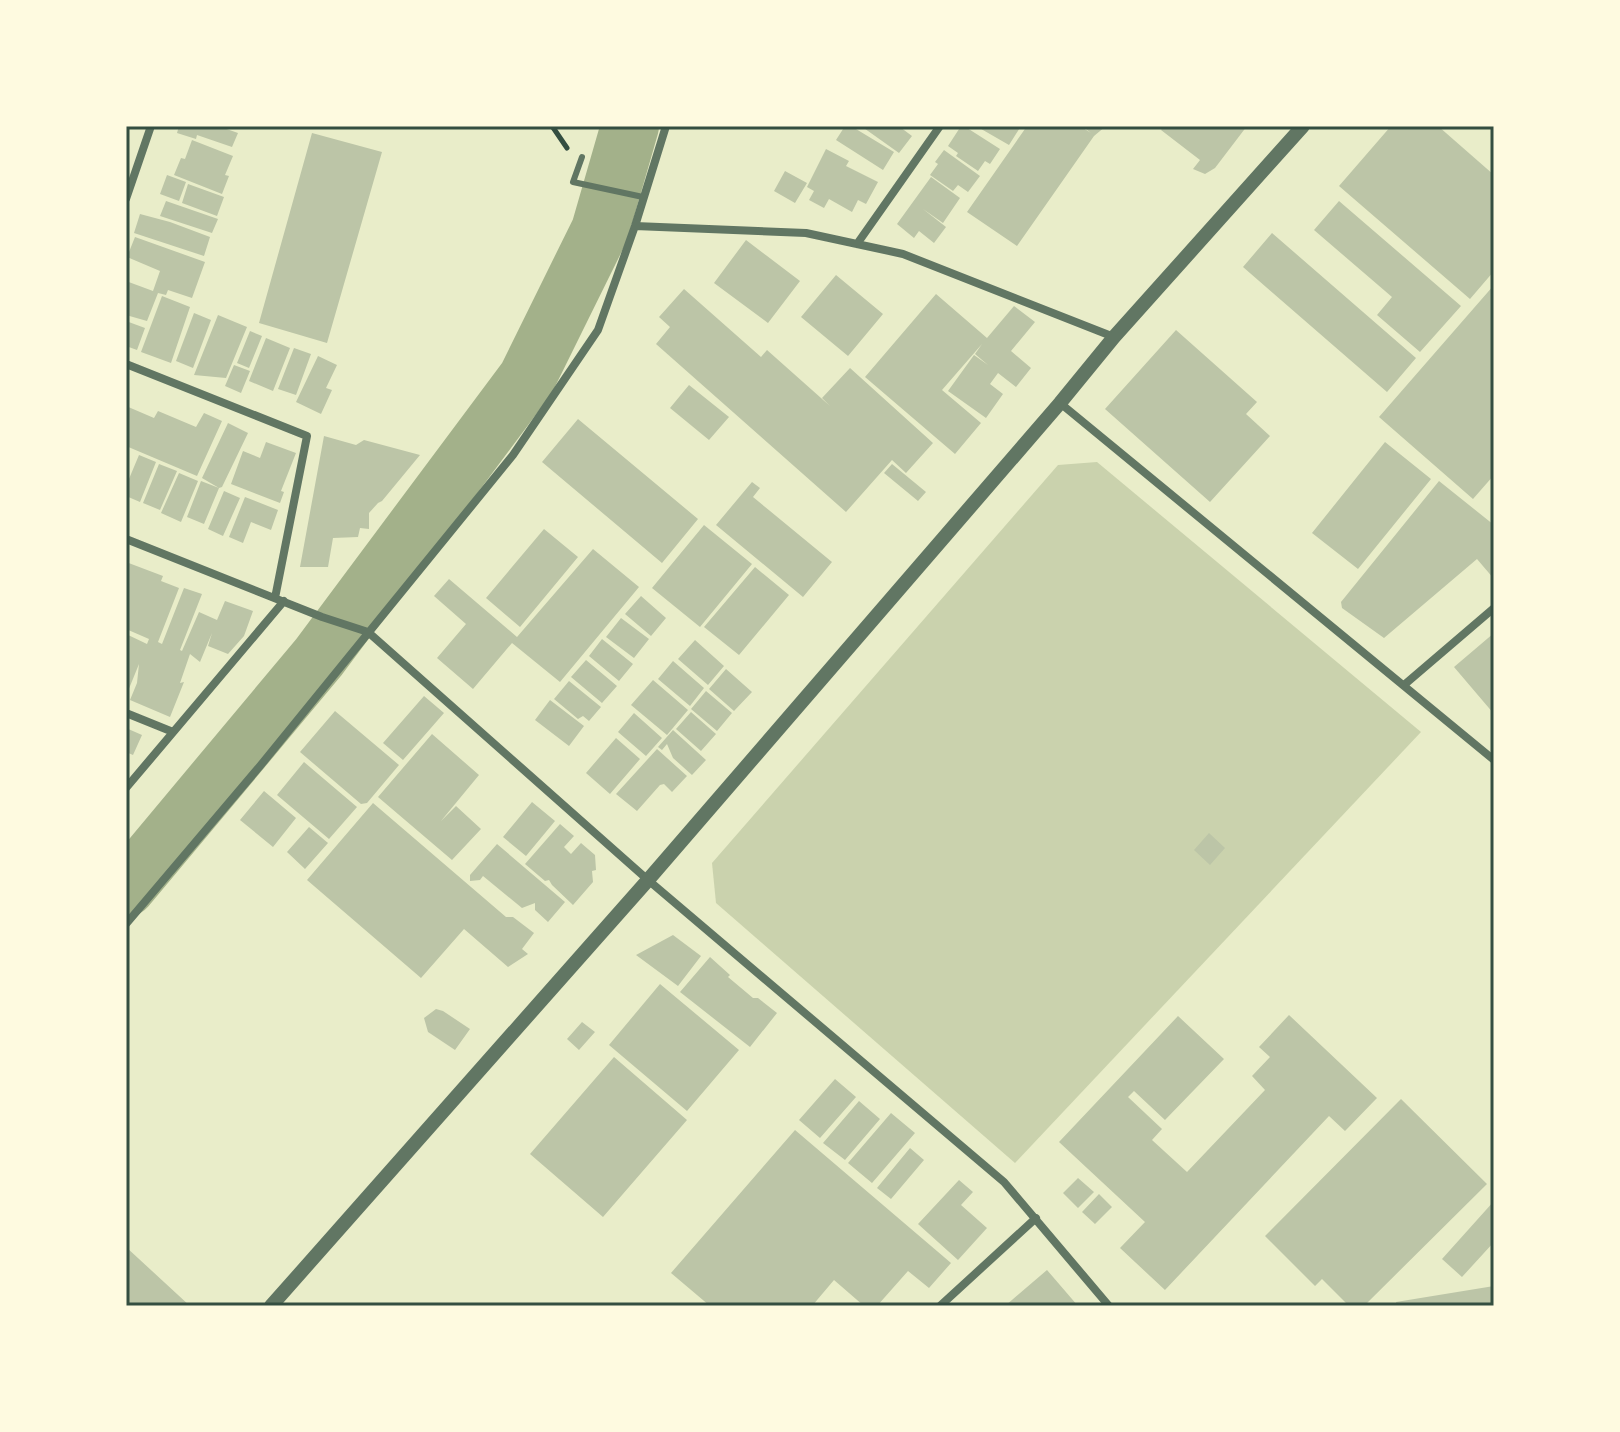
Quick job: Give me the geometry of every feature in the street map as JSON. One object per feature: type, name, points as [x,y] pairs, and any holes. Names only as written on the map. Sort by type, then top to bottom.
[{"type":"street","points":[[126,199],[151,126]]},
{"type":"street","points":[[126,924],[260,766],[513,455],[598,330],[666,126]]},
{"type":"street","points":[[857,244],[940,126]]},
{"type":"street","points":[[271,1306],[648,880],[1114,337],[1303,126]]},
{"type":"street","points":[[635,226],[806,233],[903,254],[1114,337]]},
{"type":"street","points":[[126,364],[307,436],[280,600],[126,788]]},
{"type":"street","points":[[1060,403],[1494,760]]},
{"type":"street","points":[[126,539],[368,632],[648,880],[1004,1182],[1109,1306]]},
{"type":"street","points":[[1404,685],[1494,608]]},
{"type":"street","points":[[126,713],[173,732]]},
{"type":"street","points":[[940,1306],[1036,1218]]},
{"type":"lane","points":[[582,157],[573,182],[643,197]]},
{"type":"green space","points":[[1097,462],[1421,732],[1015,1163],[716,903],[712,863],[1058,465]]},
{"type":"building","points":[[179,126],[218,126],[238,133],[232,147],[197,135],[196,139],[177,133]]},
{"type":"building","points":[[845,126],[851,126],[894,152],[883,170],[836,140]]},
{"type":"building","points":[[861,126],[901,126],[912,136],[899,153]]},
{"type":"building","points":[[961,126],[1000,149],[990,164],[985,161],[978,171],[956,156],[958,153],[948,146]]},
{"type":"building","points":[[976,126],[1021,126],[1009,145]]},
{"type":"building","points":[[1027,126],[1080,126],[1091,133],[1082,126],[1106,126],[1094,136],[1017,246],[967,212]]},
{"type":"building","points":[[1164,126],[1247,126],[1215,168],[1205,174],[1193,169],[1200,160],[1161,130]]},
{"type":"building","points":[[1391,126],[1438,126],[1494,175],[1494,271],[1470,299],[1339,186]]},
{"type":"building","points":[[312,133],[382,152],[327,343],[259,323]]},
{"type":"building","points":[[192,140],[233,156],[225,175],[229,176],[222,194],[174,175],[181,158],[185,159]]},
{"type":"building","points":[[826,149],[849,161],[846,166],[878,182],[866,204],[858,200],[852,212],[829,199],[824,208],[809,200],[814,191],[807,187]]},
{"type":"building","points":[[944,150],[980,176],[968,192],[958,185],[953,191],[930,175]]},
{"type":"building","points":[[785,171],[807,183],[795,203],[774,191]]},
{"type":"building","points":[[167,175],[186,182],[179,201],[160,194]]},
{"type":"building","points":[[931,177],[960,198],[943,223],[923,209],[946,227],[934,243],[919,231],[914,238],[897,224]]},
{"type":"building","points":[[188,184],[224,197],[217,216],[182,203]]},
{"type":"building","points":[[166,201],[218,219],[212,233],[160,216]]},
{"type":"building","points":[[1339,201],[1461,306],[1420,352],[1377,315],[1392,297],[1314,230]]},
{"type":"building","points":[[140,214],[210,237],[204,256],[134,233]]},
{"type":"building","points":[[1272,233],[1416,358],[1387,392],[1243,267]]},
{"type":"building","points":[[135,237],[205,262],[192,298],[168,290],[166,295],[158,293],[147,321],[126,315],[126,281],[153,291],[160,271],[127,257]]},
{"type":"building","points":[[746,240],[800,281],[768,323],[714,283]]},
{"type":"building","points":[[836,275],[883,314],[848,356],[801,317]]},
{"type":"building","points":[[1494,285],[1494,475],[1473,499],[1379,417]]},
{"type":"building","points":[[684,289],[761,357],[767,350],[830,406],[822,398],[850,368],[933,443],[906,473],[892,460],[846,512],[656,344],[670,327],[659,317]]},
{"type":"building","points":[[936,294],[987,338],[1014,306],[1035,322],[1011,351],[1031,368],[1016,387],[998,373],[990,384],[1003,394],[986,418],[948,391],[974,355],[988,365],[975,354],[982,344],[942,390],[981,423],[955,454],[865,377]]},
{"type":"building","points":[[162,296],[190,307],[171,363],[141,352]]},
{"type":"building","points":[[194,313],[211,320],[193,368],[176,361]]},
{"type":"building","points":[[218,315],[247,327],[226,378],[194,375]]},
{"type":"building","points":[[126,321],[145,328],[137,350],[126,346]]},
{"type":"building","points":[[1176,330],[1257,402],[1246,414],[1270,436],[1210,502],[1105,409]]},
{"type":"building","points":[[250,331],[262,336],[249,368],[237,363]]},
{"type":"building","points":[[266,338],[290,348],[273,391],[249,381]]},
{"type":"building","points":[[294,348],[311,354],[296,395],[278,389]]},
{"type":"building","points":[[318,356],[337,365],[326,388],[332,390],[321,414],[296,402]]},
{"type":"building","points":[[234,365],[250,371],[241,393],[225,386]]},
{"type":"building","points":[[689,385],[729,417],[709,440],[670,408]]},
{"type":"building","points":[[126,406],[154,418],[158,411],[196,427],[204,413],[222,421],[197,476],[126,446]]},
{"type":"building","points":[[578,419],[698,519],[662,563],[542,462]]},
{"type":"building","points":[[228,423],[248,433],[219,488],[202,478]]},
{"type":"building","points":[[324,436],[356,445],[364,440],[420,455],[369,513],[369,529],[360,528],[358,537],[333,538],[328,567],[300,567]]},
{"type":"building","points":[[266,442],[296,453],[281,491],[284,492],[280,503],[231,484],[243,451],[260,458]]},
{"type":"building","points":[[1385,442],[1431,479],[1358,569],[1312,533]]},
{"type":"building","points":[[139,455],[156,462],[140,502],[126,496],[126,486]]},
{"type":"building","points":[[159,464],[177,471],[160,510],[143,503]]},
{"type":"building","points":[[892,464],[926,492],[918,501],[884,473]]},
{"type":"building","points":[[179,473],[198,481],[181,522],[161,513]]},
{"type":"building","points":[[201,481],[219,488],[204,524],[187,517]]},
{"type":"building","points":[[1439,481],[1494,525],[1494,579],[1477,559],[1384,638],[1342,608],[1341,602]]},
{"type":"building","points":[[752,482],[760,488],[753,497],[832,562],[803,597],[716,525]]},
{"type":"building","points":[[224,491],[240,498],[223,536],[208,529]]},
{"type":"building","points":[[245,497],[278,510],[271,530],[251,522],[243,543],[229,537]]},
{"type":"building","points":[[704,525],[752,564],[700,627],[652,588]]},
{"type":"building","points":[[544,529],[578,557],[520,627],[486,598]]},
{"type":"building","points":[[593,549],[639,587],[560,682],[512,643],[473,689],[437,658],[466,624],[434,596],[449,579],[517,637]]},
{"type":"building","points":[[126,562],[163,576],[161,581],[179,588],[158,642],[162,644],[184,588],[202,594],[182,651],[199,612],[217,620],[225,601],[253,611],[244,636],[228,654],[208,646],[212,633],[200,662],[190,654],[180,683],[184,682],[170,717],[130,700],[137,683],[139,664],[126,696],[126,634],[147,644],[149,639],[126,629]]},
{"type":"building","points":[[755,567],[789,595],[739,655],[704,627]]},
{"type":"building","points":[[641,596],[666,618],[651,636],[625,614]]},
{"type":"building","points":[[621,618],[649,639],[634,658],[606,637]]},
{"type":"building","points":[[1494,633],[1494,714],[1454,667]]},
{"type":"building","points":[[602,639],[633,664],[619,681],[589,656]]},
{"type":"building","points":[[695,640],[724,666],[708,685],[678,659]]},
{"type":"building","points":[[586,660],[617,686],[602,703],[571,677]]},
{"type":"building","points":[[673,661],[704,688],[690,706],[658,679]]},
{"type":"building","points":[[726,669],[752,692],[734,711],[709,689]]},
{"type":"building","points":[[653,680],[688,710],[667,735],[631,705]]},
{"type":"building","points":[[569,681],[601,707],[589,721],[583,716],[578,719],[554,699]]},
{"type":"building","points":[[706,691],[732,713],[717,731],[691,709]]},
{"type":"building","points":[[424,696],[444,713],[403,760],[383,743]]},
{"type":"building","points":[[550,700],[584,726],[569,746],[535,720]]},
{"type":"building","points":[[335,711],[399,765],[367,803],[361,804],[300,752]]},
{"type":"building","points":[[691,712],[716,734],[701,751],[676,729]]},
{"type":"building","points":[[634,713],[662,738],[646,756],[618,732]]},
{"type":"building","points":[[126,728],[142,735],[133,755],[126,752]]},
{"type":"building","points":[[673,730],[706,760],[692,775],[673,758],[667,744],[662,750],[658,747]]},
{"type":"building","points":[[432,734],[479,775],[441,821],[456,806],[481,829],[452,860],[378,797]]},
{"type":"building","points":[[616,738],[640,759],[610,794],[586,773]]},
{"type":"building","points":[[657,749],[687,776],[672,792],[664,784],[660,785],[637,811],[616,794]]},
{"type":"building","points":[[304,762],[357,807],[329,839],[277,795]]},
{"type":"building","points":[[264,791],[296,818],[273,847],[240,820]]},
{"type":"building","points":[[532,802],[555,821],[526,856],[503,837]]},
{"type":"building","points":[[373,803],[506,917],[513,917],[534,933],[522,949],[528,954],[508,967],[464,929],[421,978],[307,880]]},
{"type":"building","points":[[560,824],[574,836],[564,847],[571,854],[581,843],[595,855],[593,882],[573,905],[549,880],[545,881],[525,864]]},
{"type":"building","points":[[309,827],[328,843],[305,869],[287,852]]},
{"type":"building","points":[[1209,833],[1225,848],[1210,865],[1194,850]]},
{"type":"building","points":[[497,844],[565,902],[548,922],[535,910],[535,903],[522,908],[483,876],[480,880],[470,881],[470,875]]},
{"type":"building","points":[[673,935],[701,956],[678,986],[636,955]]},
{"type":"building","points":[[710,957],[753,998],[758,998],[777,1013],[750,1047],[680,992]]},
{"type":"building","points":[[660,984],[739,1050],[687,1111],[609,1045]]},
{"type":"building","points":[[436,1009],[470,1029],[455,1050],[428,1032],[424,1018]]},
{"type":"building","points":[[1289,1015],[1377,1098],[1345,1131],[1329,1116],[1165,1290],[1120,1248],[1145,1222],[1059,1142],[1178,1016],[1224,1059],[1165,1120],[1134,1091],[1128,1097],[1162,1129],[1152,1140],[1187,1172],[1265,1090],[1252,1076],[1270,1057],[1259,1047]]},
{"type":"building","points":[[582,1022],[595,1032],[579,1050],[567,1039]]},
{"type":"building","points":[[614,1057],[687,1120],[603,1217],[530,1154]]},
{"type":"building","points":[[835,1079],[856,1097],[820,1138],[799,1120]]},
{"type":"building","points":[[1401,1099],[1487,1184],[1364,1306],[1349,1306],[1322,1279],[1315,1286],[1265,1236]]},
{"type":"building","points":[[859,1101],[880,1119],[845,1160],[823,1143]]},
{"type":"building","points":[[891,1113],[915,1133],[872,1183],[848,1163]]},
{"type":"building","points":[[795,1130],[951,1263],[929,1288],[908,1271],[877,1306],[864,1306],[834,1280],[812,1306],[710,1306],[671,1273]]},
{"type":"building","points":[[910,1148],[924,1160],[891,1199],[877,1188]]},
{"type":"building","points":[[1078,1178],[1094,1192],[1078,1208],[1063,1193]]},
{"type":"building","points":[[959,1180],[973,1192],[961,1205],[987,1228],[958,1260],[918,1224]]},
{"type":"building","points":[[1099,1194],[1112,1207],[1095,1224],[1082,1212]]},
{"type":"building","points":[[1494,1201],[1494,1242],[1462,1277],[1442,1259]]},
{"type":"building","points":[[126,1247],[190,1306],[126,1306]]},
{"type":"building","points":[[1047,1270],[1078,1306],[1005,1306]]},
{"type":"building","points":[[1494,1286],[1494,1306],[1397,1306],[1396,1302]]},
{"type":"waterway","points":[[126,888],[319,657],[527,378],[600,230],[630,126]]}]
